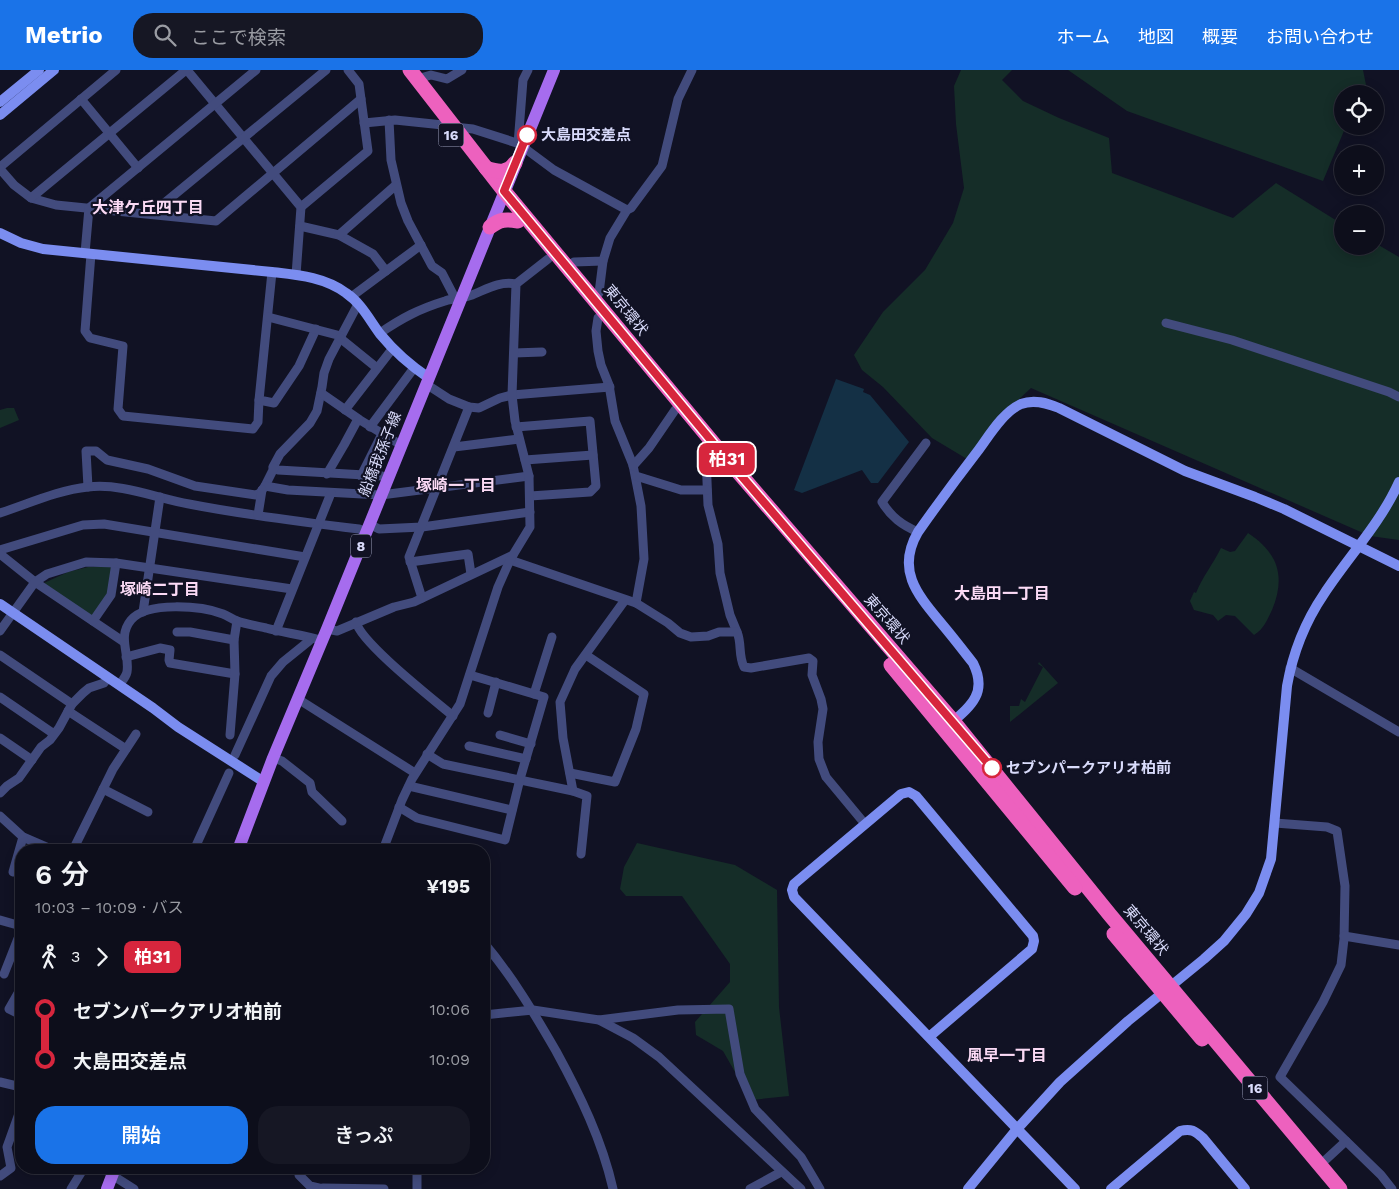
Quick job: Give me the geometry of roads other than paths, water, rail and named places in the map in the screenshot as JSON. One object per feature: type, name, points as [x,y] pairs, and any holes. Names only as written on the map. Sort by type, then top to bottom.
[{"type":"highway","name":"東京環状","points":[[400,70],[486,168],[518,221],[548,259],[675,410],[949,725]]},
{"type":"highway","name":"東京環状","points":[[414,75],[448,126],[503,196],[594,298],[949,725],[1329,1189]]},
{"type":"highway","points":[[486,168],[507,171],[516,164]]},
{"type":"highway","points":[[490,227],[503,219],[518,221]]},
{"type":"highway","name":"東京環状","points":[[1166,990],[1340,1189]]},
{"type":"main road","name":"船橋我孫子線","points":[[240,844],[273,758],[298,700],[316,640],[328,629],[458,298],[490,227],[516,164],[521,145],[554,70]]},
{"type":"main road","points":[[107,1189],[113,1174]]},
{"type":"street","points":[[0,102],[39,70]]},
{"type":"street","points":[[0,114],[54,70]]},
{"type":"street","points":[[116,70],[0,168],[14,185],[31,198],[56,205],[216,221],[361,99]]},
{"type":"street","points":[[31,198],[186,70],[301,207],[296,275]]},
{"type":"street","points":[[256,70],[89,208],[85,331],[90,338],[123,346],[118,409],[123,416],[253,429],[258,422],[272,272]]},
{"type":"street","points":[[151,214],[326,70]]},
{"type":"street","points":[[301,207],[368,151],[359,84],[348,70]]},
{"type":"street","points":[[414,75],[432,74],[447,79],[462,70]]},
{"type":"street","points":[[521,145],[523,80],[528,70]]},
{"type":"street","points":[[594,298],[599,293],[603,261],[610,238],[627,210],[631,208],[662,166],[678,99],[692,70]]},
{"type":"street","points":[[81,99],[138,168]]},
{"type":"street","points":[[364,123],[390,120],[419,121],[473,129],[521,145],[568,178],[627,210]]},
{"type":"street","points":[[390,120],[391,160],[401,203],[408,221],[432,266],[442,273],[458,298]]},
{"type":"street","points":[[339,235],[396,185]]},
{"type":"street","points":[[300,226],[339,235],[373,254],[386,271]]},
{"type":"street","points":[[0,233],[32,247],[272,272],[323,281],[340,289],[355,300],[393,348],[427,381],[449,399],[469,407],[480,408],[500,398],[512,395],[610,387]]},
{"type":"street","points":[[88,487],[86,452],[96,451],[106,460],[148,469],[197,487],[256,495],[260,493],[280,454],[310,422],[317,410],[324,373],[341,337],[355,300],[386,271],[421,245]]},
{"type":"street","points":[[516,284],[548,259]]},
{"type":"street","points":[[568,267],[574,262],[603,261]]},
{"type":"street","points":[[380,333],[405,316],[458,298],[470,296],[494,285],[508,282],[516,284]]},
{"type":"street","points":[[385,844],[408,786],[460,704],[498,588],[512,558],[530,527],[529,476],[516,427],[512,395],[516,284]]},
{"type":"street","points":[[268,317],[341,337],[377,368]]},
{"type":"street","points":[[598,318],[596,331],[598,351],[610,387],[615,421],[636,476],[641,506],[644,549],[636,602]]},
{"type":"street","points":[[1166,323],[1232,340],[1389,392],[1399,397]]},
{"type":"street","points":[[259,400],[274,403],[299,366],[316,329]]},
{"type":"street","points":[[345,410],[393,348]]},
{"type":"street","points":[[514,353],[542,352]]},
{"type":"street","points":[[370,427],[414,368]]},
{"type":"street","points":[[321,393],[370,427],[401,445]]},
{"type":"street","points":[[949,725],[969,708],[976,698],[979,684],[978,674],[973,662],[920,598],[914,586],[908,564],[911,546],[918,532],[991,434],[1007,414],[1019,405],[1040,402],[1059,408],[1185,471],[1284,509],[1399,566]]},
{"type":"street","points":[[422,598],[410,557],[469,407]]},
{"type":"street","points":[[633,466],[675,410]]},
{"type":"street","points":[[326,474],[358,418]]},
{"type":"street","points":[[516,427],[590,421],[596,486],[590,492],[530,496]]},
{"type":"street","points":[[362,476],[382,434]]},
{"type":"street","points":[[454,447],[519,439]]},
{"type":"street","points":[[918,532],[901,524],[892,516],[882,502],[926,443]]},
{"type":"street","points":[[712,452],[706,457],[708,505],[718,544],[722,586],[730,615],[740,639],[739,651],[744,667],[751,668],[809,658],[813,661],[812,675],[823,708],[818,742],[819,759],[826,777],[865,824]]},
{"type":"street","points":[[525,460],[593,455]]},
{"type":"street","points":[[274,468],[278,470],[326,474],[382,476],[388,479]]},
{"type":"street","points":[[264,488],[381,495],[529,476]]},
{"type":"street","points":[[636,476],[681,490],[707,490]]},
{"type":"street","points":[[968,1189],[1037,1105],[1128,1021],[1224,941],[1246,914],[1259,893],[1270,859],[1275,823],[1290,668],[1302,632],[1333,581],[1384,512],[1399,482]]},
{"type":"street","points":[[0,513],[72,490],[88,487],[119,488],[188,504],[359,529],[422,527],[530,512]]},
{"type":"street","points":[[258,515],[264,488]]},
{"type":"street","points":[[276,631],[331,493]]},
{"type":"street","points":[[143,612],[160,497]]},
{"type":"street","points":[[0,550],[90,524],[112,525],[305,557]]},
{"type":"street","points":[[0,554],[35,582],[124,642]]},
{"type":"street","points":[[410,562],[468,554],[471,574]]},
{"type":"street","points":[[328,629],[337,631],[394,607],[414,602],[471,574],[512,558],[636,602],[680,632],[691,637],[708,636],[719,632],[737,632]]},
{"type":"street","points":[[0,631],[35,582],[47,574],[93,561],[292,589]]},
{"type":"street","points":[[92,621],[111,595],[116,563]]},
{"type":"street","points":[[573,791],[563,738],[560,702],[575,668],[626,600]]},
{"type":"street","points":[[0,604],[119,685],[178,728],[264,782]]},
{"type":"street","points":[[119,685],[126,674],[124,635],[130,621],[143,612],[179,607],[222,614],[237,621],[316,640]]},
{"type":"street","points":[[230,735],[236,674],[234,640],[237,621]]},
{"type":"street","points":[[356,622],[357,628],[380,654],[452,716]]},
{"type":"street","points":[[177,632],[190,632],[234,640]]},
{"type":"street","points":[[534,694],[552,637]]},
{"type":"street","points":[[235,755],[271,676],[283,662],[309,641],[316,640]]},
{"type":"street","points":[[126,657],[160,648],[170,650],[170,663],[236,674]]},
{"type":"street","points":[[0,655],[126,749]]},
{"type":"street","points":[[570,773],[615,782],[636,729],[644,694],[586,655]]},
{"type":"street","points":[[1290,668],[1399,732]]},
{"type":"street","points":[[399,807],[416,818],[505,840],[544,697],[470,675]]},
{"type":"street","points":[[2,787],[20,778],[41,747],[54,734],[70,708],[83,693],[90,688],[104,683],[108,678]]},
{"type":"street","points":[[488,713],[496,682]]},
{"type":"street","points":[[0,697],[54,734]]},
{"type":"street","points":[[298,700],[416,773]]},
{"type":"street","points":[[76,844],[113,769],[136,734]]},
{"type":"street","points":[[500,736],[530,744]]},
{"type":"street","points":[[0,738],[32,760]]},
{"type":"street","points":[[469,746],[526,759]]},
{"type":"street","points":[[427,754],[443,764],[573,791],[587,796],[581,854]]},
{"type":"street","points":[[273,758],[282,761],[310,783],[312,792],[342,821]]},
{"type":"street","points":[[197,844],[229,773]]},
{"type":"street","points":[[408,786],[512,810]]},
{"type":"street","points":[[103,789],[148,812]]},
{"type":"street","points":[[928,1037],[1032,949],[1034,941],[1033,936],[916,796],[908,792],[901,794],[794,884],[792,893],[928,1037],[1075,1189]]},
{"type":"street","points":[[0,816],[23,837],[39,844]]},
{"type":"street","points":[[1275,823],[1327,827],[1338,833],[1345,886],[1344,936],[1341,965],[1336,979],[1280,1077],[1381,1174],[1392,1189]]},
{"type":"street","points":[[21,844],[23,837]]},
{"type":"street","points":[[14,872],[15,868]]},
{"type":"street","points":[[0,920],[15,924]]},
{"type":"street","points":[[1344,936],[1399,945]]},
{"type":"street","points":[[4,974],[15,946]]},
{"type":"street","points":[[490,950],[533,1010],[574,1085],[602,1146],[613,1189]]},
{"type":"street","points":[[15,998],[9,1009],[15,1012]]},
{"type":"street","points":[[490,1014],[533,1010],[599,1020],[678,1010],[729,1009],[740,1074],[755,1109],[801,1156],[820,1189]]},
{"type":"street","points":[[599,1020],[634,1038],[659,1057],[801,1189]]},
{"type":"street","points":[[0,1082],[15,1086]]},
{"type":"street","points":[[0,1176],[11,1168],[7,1147],[15,1125]]},
{"type":"street","points":[[1111,1189],[1180,1131],[1187,1129],[1194,1130],[1203,1138],[1246,1189]]},
{"type":"street","points":[[1320,1165],[1346,1141]]},
{"type":"street","points":[[750,1189],[781,1172]]},
{"type":"street","points":[[71,1189],[80,1174]]},
{"type":"street","points":[[117,1174],[134,1189]]},
{"type":"street","points":[[298,1174],[310,1186],[384,1189]]},
{"type":"street","points":[[417,1174],[417,1189]]},
{"type":"water","points":[[836,379],[864,389],[863,392],[870,395],[909,442],[878,483],[871,483],[862,470],[802,493],[794,490]]},
{"type":"place","name":"大島田交差点","points":[[527,135]]},
{"type":"place","name":"セブンパークアリオ柏前","points":[[992,768]]},
{"type":"district","name":"大津ケ丘四丁目","points":[[148,207]]},
{"type":"district","name":"塚崎一丁目","points":[[456,485]]},
{"type":"district","name":"塚崎二丁目","points":[[160,589]]},
{"type":"district","name":"大島田一丁目","points":[[1002,593]]},
{"type":"district","name":"風早一丁目","points":[[1007,1055]]}]
